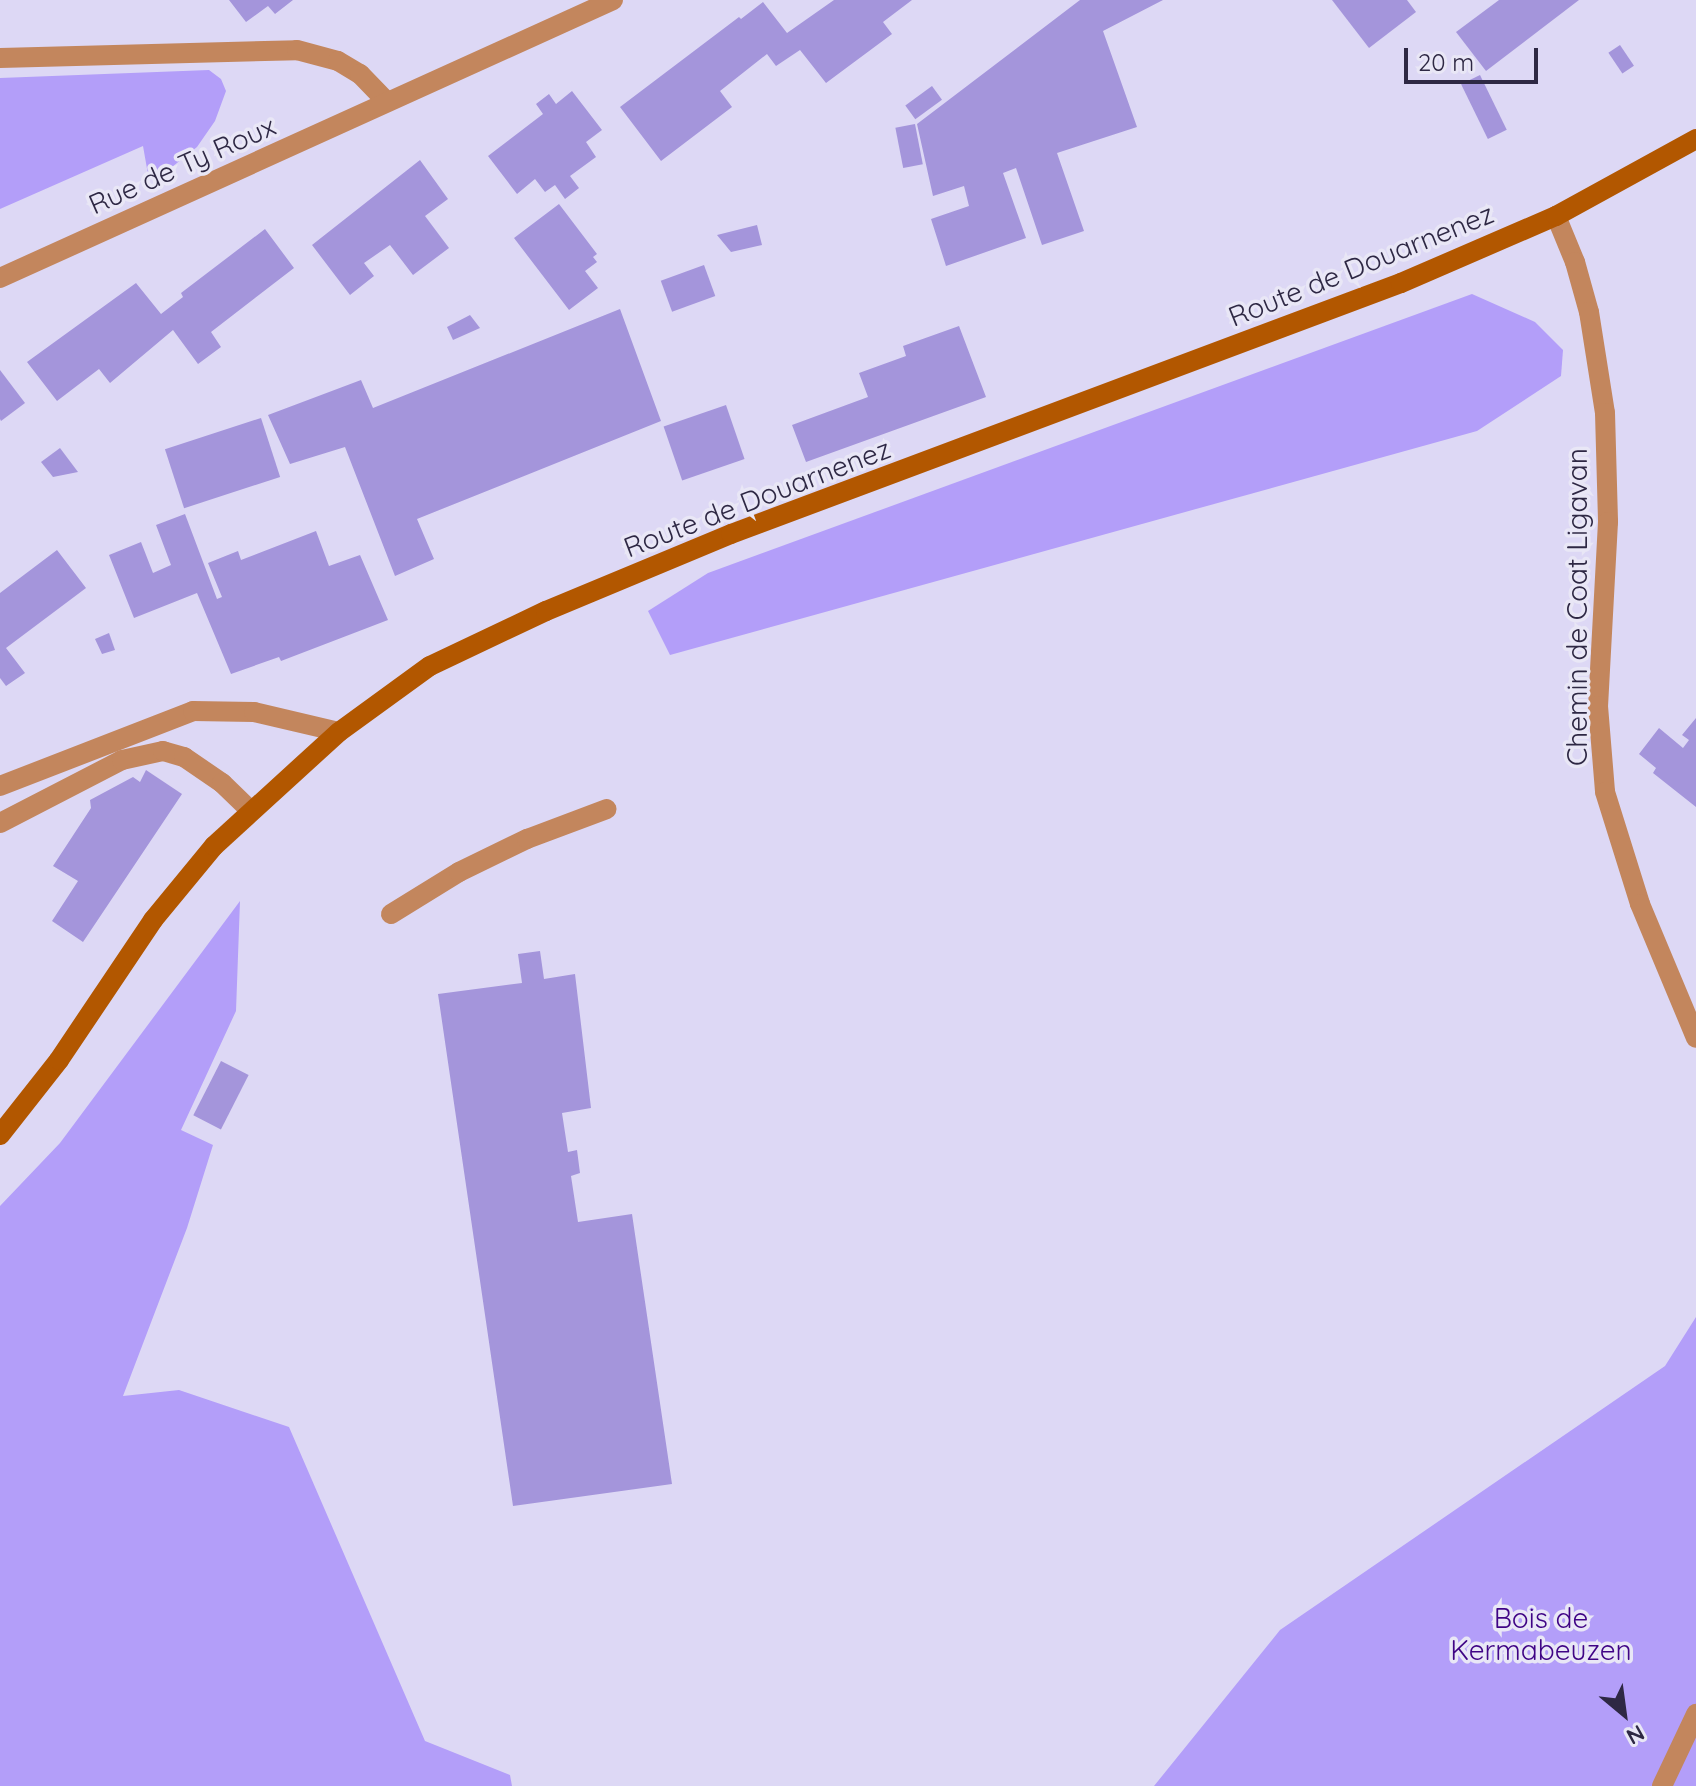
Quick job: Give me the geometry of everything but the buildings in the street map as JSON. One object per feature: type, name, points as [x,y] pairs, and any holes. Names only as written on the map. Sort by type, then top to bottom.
[{"type":"main road","name":"Route de Douarnenez","points":[[0,1135],[59,1060],[153,920],[214,846],[339,732],[430,666],[575,599],[731,534],[1291,327],[1556,216],[1696,139]]},
{"type":"street","name":"Rue de Ty Roux","points":[[0,278],[613,0]]},
{"type":"street","points":[[0,58],[297,50],[338,61],[360,74],[387,102]]},
{"type":"street","name":"Chemin de Coat Ligavan","points":[[1556,216],[1575,262],[1589,312],[1605,413],[1608,522],[1598,706],[1605,792],[1636,891],[1696,1038]]},
{"type":"street","points":[[0,786],[193,711],[254,712],[339,732]]},
{"type":"street","points":[[0,823],[122,760],[163,751],[184,757],[210,774],[251,811]]},
{"type":"street","points":[[391,914],[472,865],[527,839],[607,809]]},
{"type":"street","points":[[1662,1786],[1696,1714]]},
{"type":"green space","points":[[209,70],[221,79],[226,91],[215,121],[197,147],[172,167],[149,180],[143,146],[0,209],[0,78]]},
{"type":"green space","points":[[1472,294],[1535,322],[1563,350],[1561,376],[1477,431],[670,655],[648,611],[708,573]]},
{"type":"green space","points":[[240,901],[236,1011],[181,1130],[213,1145],[187,1228],[123,1396],[179,1390],[289,1427],[425,1741],[510,1775],[512,1786],[0,1786],[0,1206],[60,1143]]},
{"type":"green space","name":"Bois de Kermabeuzen","points":[[1696,1317],[1696,1786],[1154,1786],[1280,1630],[1665,1366]]}]
